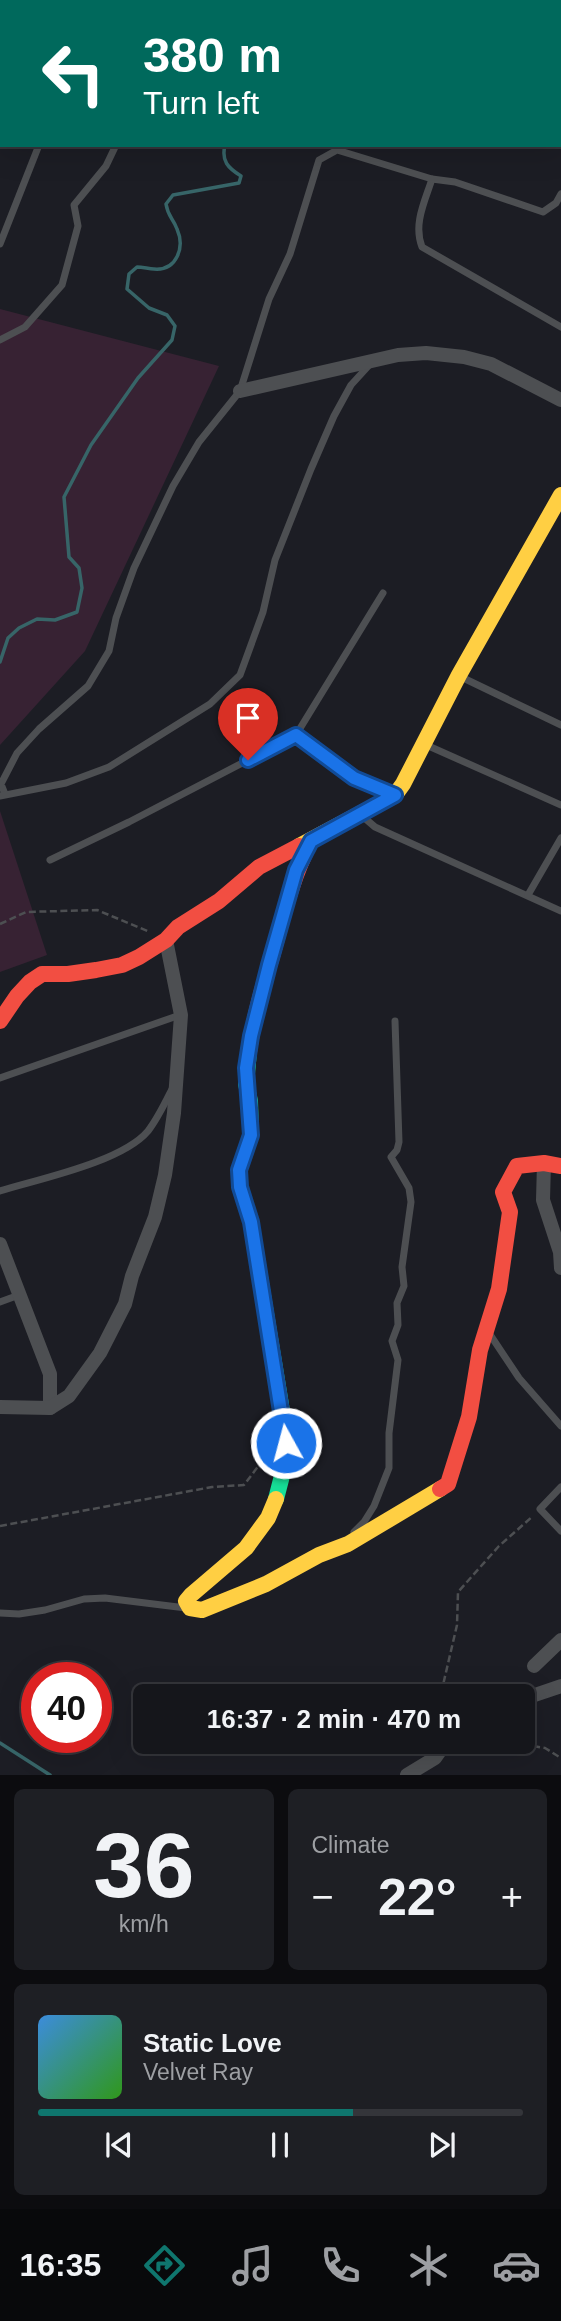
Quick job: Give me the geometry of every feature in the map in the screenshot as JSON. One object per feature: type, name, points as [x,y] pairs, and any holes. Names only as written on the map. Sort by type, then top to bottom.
[{"type":"street","points":[[240,391],[398,355],[426,353],[464,357],[491,365],[561,400]]},
{"type":"street","points":[[0,1021],[17,996],[42,974],[68,974],[122,965],[166,940],[177,927],[219,901],[259,867],[395,795],[561,495]]},
{"type":"street","points":[[311,841],[296,870],[251,1036],[246,1084],[250,1101],[251,1135],[239,1170],[240,1187],[251,1222],[285,1429],[286,1457],[276,1504],[265,1522],[232,1563],[191,1594],[186,1601],[189,1609],[194,1612],[202,1611],[266,1584],[348,1544],[447,1484],[468,1418],[480,1350],[499,1289],[510,1212],[503,1192],[517,1166],[544,1163],[561,1166]]},
{"type":"street","points":[[0,1407],[50,1408],[68,1396],[100,1353],[125,1304],[132,1276],[155,1217],[174,1113],[181,1015],[166,940]]},
{"type":"street","points":[[544,1163],[543,1200],[560,1252],[561,1268]]},
{"type":"street","points":[[0,1244],[50,1374],[50,1408]]},
{"type":"street","points":[[534,1666],[561,1640]]},
{"type":"street","points":[[535,1695],[561,1686]]},
{"type":"street","points":[[407,1775],[438,1754]]},
{"type":"lane","points":[[0,244],[38,147]]},
{"type":"lane","points":[[0,340],[25,327],[62,285],[78,226],[74,205],[106,166],[115,147]]},
{"type":"lane","points":[[373,362],[351,386],[334,416],[311,469],[275,560],[263,612],[240,675],[211,704],[109,767],[66,783],[3,795],[1,784],[17,752],[88,686],[109,651],[116,618],[134,568],[173,486],[199,442],[240,391],[269,299],[290,254],[318,160],[339,148],[432,178],[455,182],[544,212],[556,203],[561,194]]},
{"type":"lane","points":[[432,178],[420,217],[418,236],[422,247],[561,327]]},
{"type":"lane","points":[[50,860],[130,822],[296,735],[383,593]]},
{"type":"lane","points":[[459,675],[561,725]]},
{"type":"lane","points":[[296,735],[354,778],[395,795]]},
{"type":"lane","points":[[424,744],[561,805]]},
{"type":"lane","points":[[361,815],[375,827],[561,911]]},
{"type":"lane","points":[[527,895],[561,838]]},
{"type":"lane","points":[[0,1079],[181,1015]]},
{"type":"lane","points":[[328,1552],[364,1522],[390,1468],[389,1433],[398,1360],[392,1341],[398,1325],[397,1303],[404,1286],[402,1267],[411,1202],[409,1188],[391,1157],[399,1142],[395,1021]]},
{"type":"lane","points":[[0,1191],[101,1160],[131,1146],[147,1132],[176,1082]]},
{"type":"lane","points":[[0,1302],[19,1296]]},
{"type":"lane","points":[[486,1330],[519,1378],[561,1426]]},
{"type":"lane","points":[[561,1487],[540,1508],[561,1531]]},
{"type":"lane","points":[[0,1613],[19,1614],[84,1599],[104,1598],[189,1609]]},
{"type":"path","points":[[0,924],[26,912],[97,910],[166,940]]},
{"type":"path","points":[[0,1526],[212,1487],[244,1485],[269,1452]]},
{"type":"path","points":[[443,1684],[457,1625],[458,1592],[499,1546],[540,1508]]},
{"type":"path","points":[[535,1746],[545,1748],[561,1758]]},
{"type":"shaded area","points":[[0,309],[219,366],[85,651],[0,745]]},
{"type":"shaded area","points":[[0,811],[47,955],[0,972]]},
{"type":"waterway","points":[[0,662],[8,638],[19,628],[37,619],[55,620],[77,612],[82,588],[79,568],[69,557],[64,497],[91,445],[138,378],[172,340],[175,326],[167,315],[149,308],[127,289],[129,274],[137,267],[162,269],[177,256],[179,236],[166,204],[173,195],[239,183],[241,176],[229,167],[225,160],[225,147]]},
{"type":"waterway","points":[[0,1743],[50,1775]]},
{"type":"traffic: fast","points":[[249,1052],[246,1084],[250,1101],[251,1135],[239,1170],[240,1187],[251,1222],[285,1429],[284,1468],[276,1499]]},
{"type":"traffic: slow","points":[[299,846],[395,795],[561,495]]},
{"type":"traffic: slow","points":[[276,1499],[268,1518],[246,1548],[186,1601],[190,1608],[202,1610],[266,1584],[319,1555],[348,1544],[440,1489]]},
{"type":"traffic: jam","points":[[249,1052],[259,1002],[285,910],[311,841]]},
{"type":"traffic: jam","points":[[0,1021],[17,996],[42,974],[96,970],[122,965],[139,957],[166,940],[178,927],[219,901],[259,867],[299,846]]},
{"type":"traffic: jam","points":[[440,1489],[448,1484],[469,1417],[480,1350],[499,1289],[510,1212],[503,1192],[517,1166],[544,1163],[561,1166]]},
{"type":"route","points":[[248,760],[296,735],[354,778],[395,795],[311,841],[296,870],[251,1036],[246,1084],[250,1101],[251,1135],[239,1170],[240,1187],[251,1222],[286,1443]]}]
